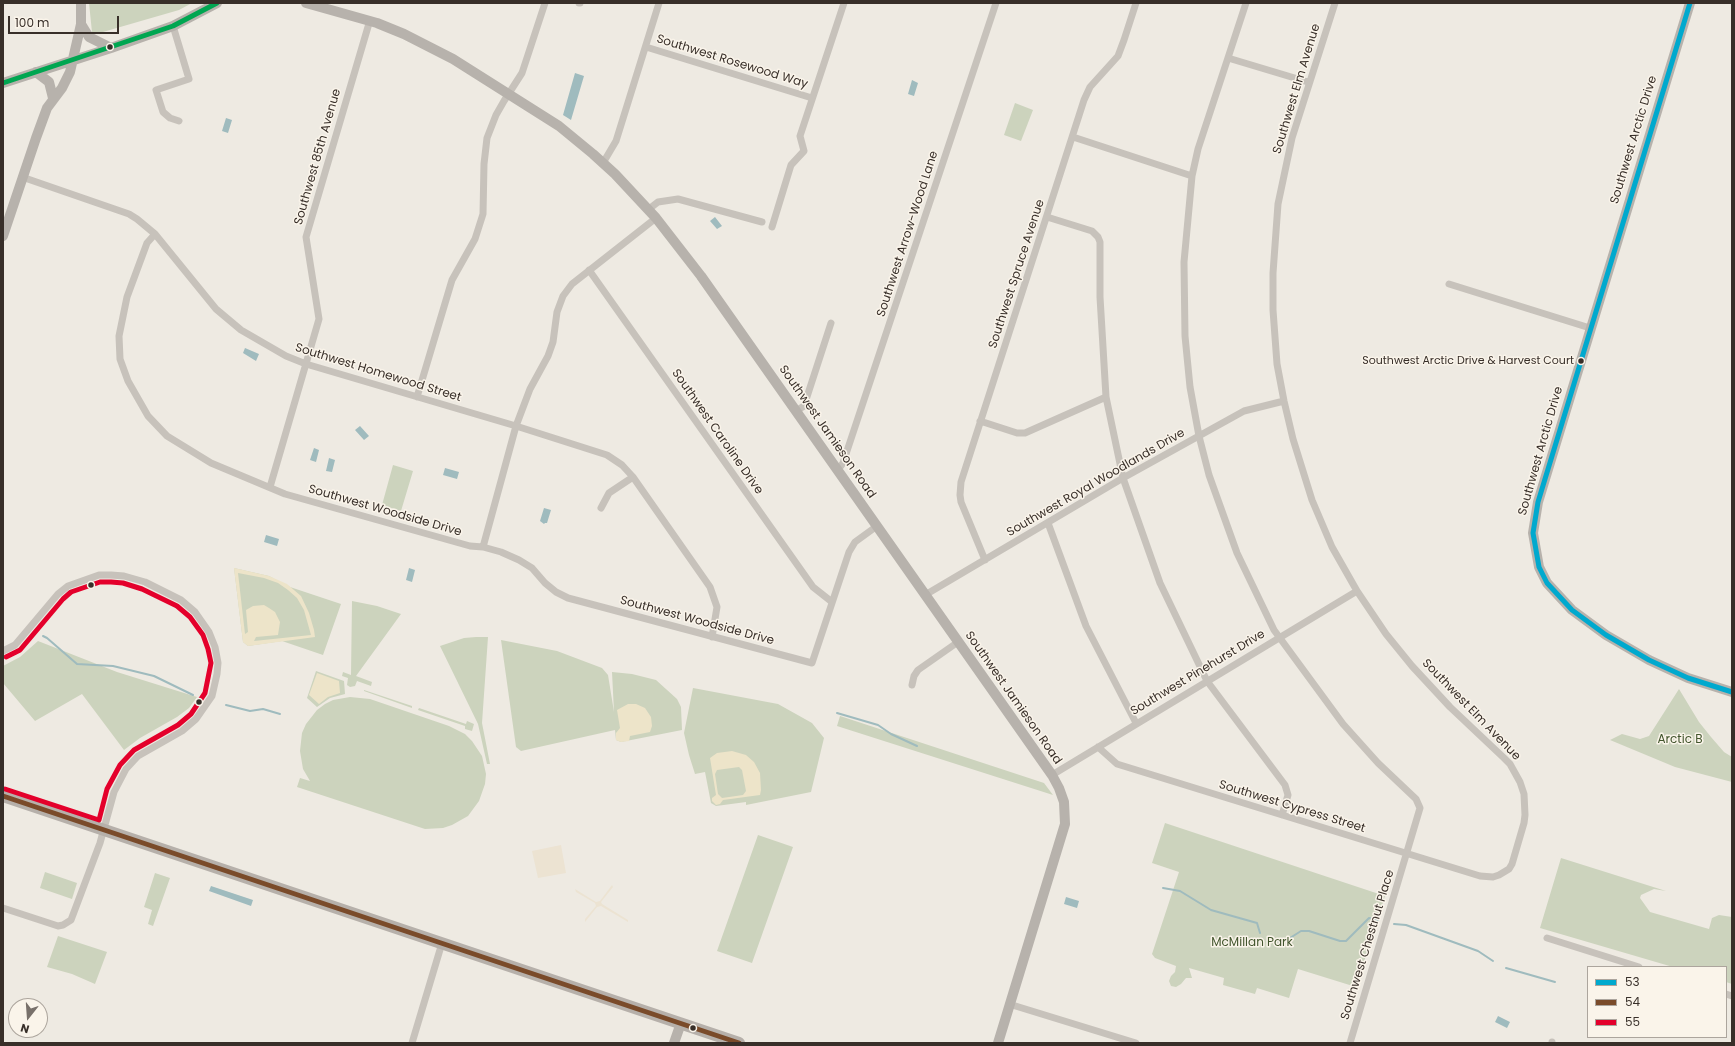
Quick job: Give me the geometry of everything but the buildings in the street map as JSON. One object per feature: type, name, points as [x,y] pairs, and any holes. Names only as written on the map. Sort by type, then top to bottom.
[{"type":"main road","points":[[3,796],[739,1043]]},
{"type":"street","points":[[3,236],[22,177],[47,108],[66,81],[70,72],[81,24],[81,3]]},
{"type":"street","points":[[3,83],[173,26],[217,3]]},
{"type":"street","name":"Southwest Jamieson Road","points":[[306,3],[370,20],[400,32],[453,60],[558,126],[603,163],[649,209],[697,270],[1052,775],[1064,802],[1065,824],[998,1043]]},
{"type":"street","points":[[417,397],[452,280],[475,238],[483,214],[484,164],[488,138],[496,115],[507,94],[520,77],[524,68],[545,3]]},
{"type":"street","points":[[603,163],[616,140],[659,3]]},
{"type":"street","points":[[772,227],[791,165],[804,151],[800,136],[844,3]]},
{"type":"street","name":"Southwest Arrow-Wood Lane","points":[[838,470],[843,463],[996,3]]},
{"type":"street","name":"Southwest Spruce Avenue","points":[[985,560],[960,495],[961,482],[1084,100],[1090,87],[1099,75],[1110,66],[1118,56],[1136,3]]},
{"type":"street","name":"Southwest Chestnut Place","points":[[1246,3],[1198,149],[1192,176],[1184,262],[1185,336],[1190,387],[1199,436],[1209,475],[1237,553],[1280,638],[1343,724],[1378,763],[1418,803],[1420,812],[1350,1043]]},
{"type":"street","name":"Southwest Elm Avenue","points":[[1335,3],[1308,82],[1286,160],[1278,204],[1273,273],[1274,333],[1284,401],[1295,447],[1312,500],[1332,547],[1357,591],[1386,634],[1412,666],[1450,707],[1504,758],[1515,772],[1520,782],[1525,804],[1525,819],[1512,864],[1509,869],[1500,875],[1486,877]]},
{"type":"street","name":"Southwest Arctic Drive","points":[[1690,3],[1535,512],[1533,533],[1539,567],[1547,583],[1572,610],[1626,648],[1682,676],[1732,692]]},
{"type":"street","name":"Southwest 85th Avenue","points":[[270,487],[319,319],[306,237],[370,20]]},
{"type":"street","points":[[81,24],[89,37],[111,48]]},
{"type":"street","points":[[173,26],[189,79],[156,90],[163,112],[170,118],[179,121]]},
{"type":"street","name":"Southwest Rosewood Way","points":[[646,47],[812,98]]},
{"type":"street","points":[[1228,58],[1308,82]]},
{"type":"street","points":[[36,72],[49,82],[53,98]]},
{"type":"street","points":[[1073,137],[1192,176]]},
{"type":"street","name":"Southwest Homewood Street","points":[[22,177],[129,214],[147,226],[216,310],[240,330],[286,356],[306,364],[516,426],[607,455],[622,465],[633,477],[710,587],[717,607],[712,637]]},
{"type":"street","points":[[649,209],[658,202],[678,199],[762,222]]},
{"type":"street","points":[[1047,217],[1092,231],[1098,237],[1100,242],[1100,297],[1106,397],[1123,478],[1160,583],[1207,681],[1285,785],[1288,794],[1282,815]]},
{"type":"street","points":[[482,547],[516,426],[530,389],[548,356],[553,342],[557,312],[563,296],[572,284],[656,218]]},
{"type":"street","name":"Southwest Woodside Drive","points":[[155,234],[147,243],[125,307],[119,336],[120,359],[123,371],[148,416],[167,436],[211,463],[303,499],[470,546],[482,547],[519,560],[532,568],[545,583],[556,592],[568,598],[812,663],[832,602]]},
{"type":"street","name":"Southwest Caroline Drive","points":[[589,270],[813,587],[832,602]]},
{"type":"street","points":[[1449,284],[1590,328]]},
{"type":"street","points":[[796,412],[804,406],[832,323]]},
{"type":"street","points":[[980,421],[1017,433],[1025,433],[1106,397]]},
{"type":"street","name":"Southwest Royal Woodlands Drive","points":[[925,595],[1123,478],[1199,436],[1244,412],[1284,401]]},
{"type":"street","points":[[601,508],[609,493],[633,477]]},
{"type":"street","points":[[1048,523],[1086,626],[1136,724]]},
{"type":"street","points":[[832,602],[849,552],[855,542],[877,526]]},
{"type":"street","points":[[3,651],[15,645],[58,594],[68,586],[99,575],[124,576],[145,582],[181,600],[195,612],[209,632],[215,647],[218,664],[212,696],[196,719],[182,730],[138,756],[126,769],[114,792],[104,829],[71,920],[58,926],[3,908]]},
{"type":"street","name":"Southwest Pinehurst Drive","points":[[1052,775],[1357,591]]},
{"type":"street","points":[[912,685],[914,676],[918,670],[958,642]]},
{"type":"street","name":"Southwest Cypress Street","points":[[1098,747],[1117,764],[1486,877]]},
{"type":"street","points":[[1547,938],[1635,966]]},
{"type":"street","points":[[412,1043],[442,943]]},
{"type":"street","points":[[1009,1004],[1136,1043]]},
{"type":"street","points":[[674,1043],[681,1024]]},
{"type":"green space","points":[[89,3],[192,3],[179,10],[96,34],[92,32]]},
{"type":"green space","points":[[1015,103],[1033,110],[1021,141],[1004,135]]},
{"type":"green space","points":[[393,465],[413,471],[401,511],[382,505]]},
{"type":"green space","points":[[234,568],[269,576],[290,587],[341,604],[323,655],[282,641],[248,646],[243,642]]},
{"type":"green space","points":[[352,601],[377,606],[401,614],[356,676],[372,682],[371,686],[357,681],[355,686],[350,687],[347,685],[348,678],[342,676],[343,672],[351,675]]},
{"type":"green space","points":[[488,637],[482,723],[490,764],[487,764],[478,724],[440,646],[464,638]]},
{"type":"green space","points":[[501,640],[557,651],[602,668],[608,675],[614,712],[612,672],[632,674],[656,680],[677,699],[681,707],[682,730],[621,742],[616,740],[615,730],[521,751],[516,747]]},
{"type":"green space","points":[[38,641],[117,672],[197,697],[189,708],[177,717],[140,738],[124,750],[82,694],[35,721],[3,683],[3,666],[20,657]]},
{"type":"green space","points":[[316,671],[344,681],[345,694],[330,698],[317,707],[307,698]]},
{"type":"green space","points":[[693,688],[778,704],[812,723],[824,738],[811,792],[746,805],[746,802],[716,806],[711,803],[705,772],[695,774],[684,733]]},
{"type":"green space","name":"Arctic B","points":[[1679,689],[1699,722],[1724,752],[1732,757],[1732,782],[1675,767],[1610,740],[1622,734],[1640,739],[1649,736]]},
{"type":"green space","points":[[364,691],[412,706],[412,708]]},
{"type":"green space","points":[[350,697],[370,699],[449,726],[465,734],[472,741],[482,756],[486,774],[485,784],[479,801],[468,816],[443,828],[425,829],[297,787],[300,778],[310,781],[303,769],[300,751],[302,733],[306,724],[317,710],[325,704],[333,700]]},
{"type":"green space","points":[[419,708],[466,724],[467,721],[474,724],[472,731],[465,729],[465,726],[418,710]]},
{"type":"green space","points":[[840,716],[1044,783],[1053,795],[837,726]]},
{"type":"green space","name":"McMillan Park","points":[[1165,823],[1385,896],[1356,987],[1298,969],[1289,998],[1257,988],[1255,994],[1223,985],[1224,978],[1189,968],[1192,978],[1186,978],[1176,987],[1171,986],[1169,981],[1175,972],[1176,966],[1155,958],[1152,954],[1179,872],[1152,863]]},
{"type":"green space","points":[[758,835],[793,847],[752,963],[717,951]]},
{"type":"green space","points":[[1561,858],[1666,891],[1654,889],[1641,895],[1640,898],[1650,912],[1709,929],[1712,918],[1719,915],[1732,917],[1732,984],[1727,982],[1727,966],[1670,966],[1540,928]]},
{"type":"green space","points":[[45,872],[77,883],[72,899],[40,888]]},
{"type":"green space","points":[[155,873],[170,878],[153,926],[148,924],[152,910],[144,907]]},
{"type":"green space","points":[[58,936],[107,952],[95,984],[72,974],[47,967]]},
{"type":"sand","points":[[234,568],[269,576],[287,584],[301,596],[309,613],[315,637],[248,646],[243,642]],"holes":[[[238,573],[264,578],[278,583],[297,598],[304,610],[311,635],[254,641],[256,637],[278,635],[280,622],[275,612],[264,605],[253,606],[246,610],[248,632],[245,634]]]},
{"type":"sand","points":[[317,673],[339,681],[340,693],[328,697],[319,704],[309,695]]},
{"type":"sand","points":[[628,704],[636,704],[645,708],[651,717],[652,726],[650,732],[630,736],[629,741],[621,742],[616,740],[616,733],[620,728],[617,710]]},
{"type":"sand","points":[[732,751],[746,755],[754,762],[760,773],[760,795],[723,800],[720,804],[716,805],[712,801],[712,798],[716,795],[710,758],[717,753]],"holes":[[[739,767],[742,770],[746,791],[743,795],[722,798],[718,794],[715,774],[717,770]]]},
{"type":"shaded area","points":[[561,845],[566,873],[538,878],[532,851]]},
{"type":"shaded area","points":[[612,885],[613,887],[601,902],[628,920],[628,922],[601,906],[597,907],[585,922],[585,919],[596,906],[595,903],[576,892],[575,889],[596,902],[600,901]]},
{"type":"water","points":[[575,73],[584,76],[571,120],[563,115]]},
{"type":"water","points":[[912,80],[918,83],[914,96],[908,94]]},
{"type":"water","points":[[226,118],[232,120],[228,133],[222,131]]},
{"type":"water","points":[[715,217],[722,226],[717,229],[710,221]]},
{"type":"water","points":[[245,348],[259,354],[256,361],[243,353]]},
{"type":"water","points":[[360,426],[369,436],[364,440],[355,430]]},
{"type":"water","points":[[314,448],[319,450],[316,462],[310,460]]},
{"type":"water","points":[[329,458],[335,460],[332,472],[326,471]]},
{"type":"water","points":[[445,468],[459,472],[457,479],[443,475]]},
{"type":"water","points":[[544,508],[551,510],[547,523],[544,524],[540,521]]},
{"type":"water","points":[[266,535],[279,539],[277,546],[264,542]]},
{"type":"water","points":[[409,568],[415,570],[412,582],[406,580]]},
{"type":"water","points":[[211,886],[253,900],[251,906],[209,891]]},
{"type":"water","points":[[1066,897],[1079,901],[1077,908],[1064,904]]},
{"type":"water","points":[[1498,1016],[1510,1022],[1507,1028],[1495,1022]]},
{"type":"waterway","points":[[43,636],[77,664],[113,666],[154,676],[193,695]]},
{"type":"waterway","points":[[226,705],[250,711],[263,709],[280,714]]},
{"type":"waterway","points":[[837,713],[878,725],[891,734],[917,746]]},
{"type":"waterway","points":[[1163,888],[1180,891],[1211,910],[1257,923],[1260,933]]},
{"type":"waterway","points":[[1268,939],[1282,942],[1301,931],[1309,931],[1340,941],[1346,941],[1369,918],[1378,920]]},
{"type":"waterway","points":[[1394,924],[1406,925],[1478,951],[1493,961]]},
{"type":"waterway","points":[[1506,968],[1555,982]]},
{"type":"transit line","points":[[3,83],[173,26],[217,3]]},
{"type":"transit line","name":"53","points":[[1690,3],[1538,502],[1533,533],[1539,567],[1547,583],[1572,610],[1606,635],[1649,660],[1688,678],[1732,692]]},
{"type":"transit line","name":"55","points":[[5,789],[99,820],[107,789],[120,765],[134,750],[178,725],[191,714],[205,693],[211,663],[203,635],[190,617],[177,606],[142,589],[123,583],[111,582],[100,582],[71,592],[63,599],[20,650],[6,657]]},
{"type":"transit line","name":"54","points":[[3,796],[739,1043]]},
{"type":"place","name":"Southwest Arctic Drive & Harvest Court","points":[[1581,361]]}]
